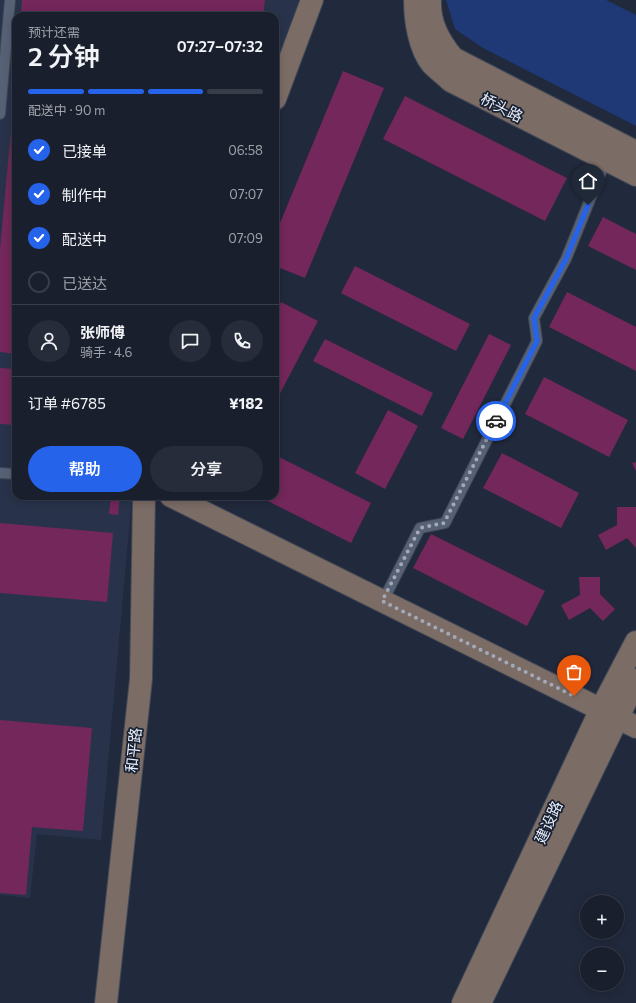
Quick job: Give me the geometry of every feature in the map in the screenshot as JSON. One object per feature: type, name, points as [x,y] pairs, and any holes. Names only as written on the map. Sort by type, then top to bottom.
[{"type":"main road","points":[[279,88],[312,0]]},
{"type":"main road","name":"桥头路","points":[[415,0],[415,18],[420,40],[431,63],[451,81],[636,175]]},
{"type":"main road","name":"桥头路","points":[[430,0],[433,26],[440,43],[453,58],[636,152]]},
{"type":"main road","name":"和平路","points":[[106,1003],[141,679],[144,500]]},
{"type":"main road","points":[[179,500],[636,727]]},
{"type":"main road","name":"建设路","points":[[480,1003],[609,713],[636,642]]},
{"type":"main road","name":"建设路","points":[[463,1003],[609,713],[636,680]]},
{"type":"lane","points":[[0,114],[10,0]]},
{"type":"lane","points":[[382,601],[420,528],[444,523],[537,341],[534,318],[566,259],[606,160]]},
{"type":"lane","points":[[0,473],[12,474]]},
{"type":"shaded area","points":[[0,0],[300,0],[279,61],[279,12],[12,12],[12,500],[132,500],[101,840],[37,834],[30,898],[0,895]]},
{"type":"shaded area","points":[[446,0],[606,0],[636,15],[636,126],[483,48],[455,29]]},
{"type":"building","points":[[22,0],[265,0],[264,12],[21,12]]},
{"type":"building","points":[[343,71],[384,88],[305,278],[279,268],[279,225]]},
{"type":"building","points":[[405,96],[567,178],[545,221],[383,139]]},
{"type":"building","points":[[12,120],[12,354],[0,352],[0,249]]},
{"type":"building","points":[[603,217],[636,234],[636,270],[588,246]]},
{"type":"building","points":[[355,266],[470,324],[456,351],[341,293]]},
{"type":"building","points":[[567,292],[636,327],[636,371],[549,327]]},
{"type":"building","points":[[281,302],[318,321],[279,395],[279,306]]},
{"type":"building","points":[[489,334],[511,345],[463,439],[441,428]]},
{"type":"building","points":[[325,339],[433,393],[422,416],[313,361]]},
{"type":"building","points":[[0,368],[12,369],[12,425],[0,424]]},
{"type":"building","points":[[544,377],[628,420],[609,457],[525,414]]},
{"type":"building","points":[[388,410],[418,426],[385,489],[355,473]]},
{"type":"building","points":[[502,453],[579,493],[561,528],[483,488]]},
{"type":"building","points":[[279,457],[371,503],[351,543],[266,500],[279,500]]},
{"type":"building","points":[[636,462],[636,471],[632,463]]},
{"type":"building","points":[[111,500],[120,500],[118,515],[109,514]]},
{"type":"building","points":[[617,507],[636,507],[636,548],[627,538],[606,550],[598,535],[617,525]]},
{"type":"building","points":[[0,523],[113,533],[107,602],[0,593]]},
{"type":"building","points":[[431,534],[545,591],[527,626],[413,568]]},
{"type":"building","points":[[579,577],[600,577],[600,594],[615,609],[603,621],[590,608],[569,620],[561,605],[580,595]]},
{"type":"building","points":[[0,720],[92,728],[83,831],[32,827],[26,895],[0,893]]},
{"type":"way so far","points":[[496,421],[444,523],[420,528],[382,601],[574,696]]},
{"type":"route","points":[[496,421],[537,341],[534,318],[566,259],[588,205]]}]
